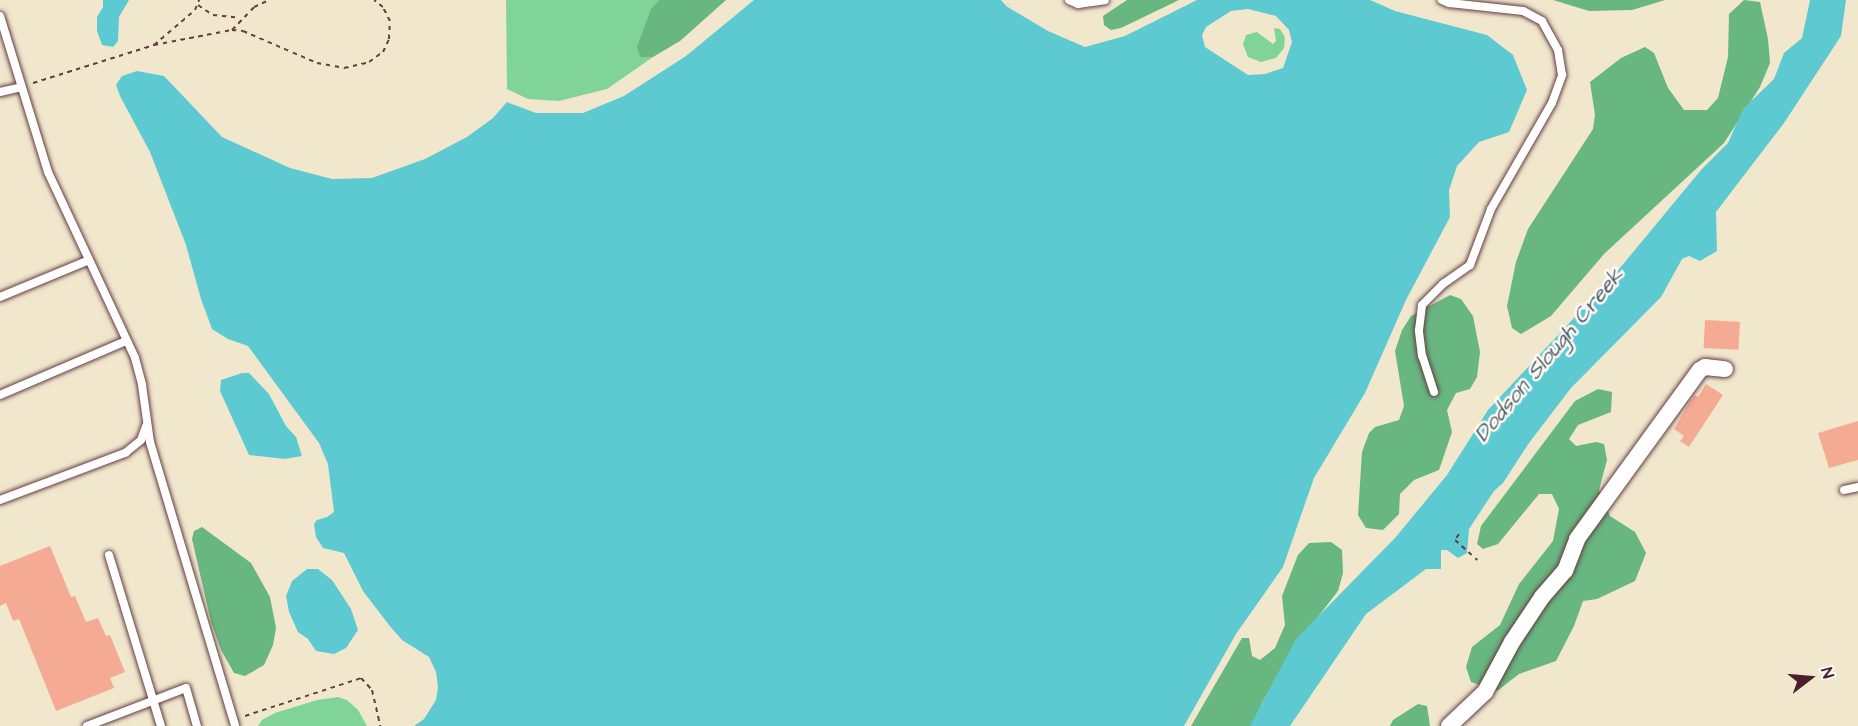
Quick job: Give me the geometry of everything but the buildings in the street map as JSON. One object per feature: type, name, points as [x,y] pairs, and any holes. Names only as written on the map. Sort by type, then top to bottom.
[{"type":"street","points":[[1449,726],[1485,692],[1512,642],[1542,597],[1565,571],[1577,539],[1700,370],[1705,367],[1725,369]]},
{"type":"lane","points":[[1069,0],[1078,4],[1105,0]]},
{"type":"lane","points":[[1434,392],[1422,356],[1419,330],[1422,305],[1443,284],[1470,265],[1491,209],[1552,104],[1562,75],[1558,50],[1542,21],[1523,11],[1449,3],[1442,0]]},
{"type":"lane","points":[[0,16],[2,31],[44,162],[87,261],[135,358],[142,385],[146,426],[234,723]]},
{"type":"lane","points":[[0,92],[21,87]]},
{"type":"lane","points":[[0,297],[87,261]]},
{"type":"lane","points":[[0,394],[126,341]]},
{"type":"lane","points":[[0,500],[125,453],[141,440],[146,426]]},
{"type":"lane","points":[[1844,490],[1858,487]]},
{"type":"lane","points":[[110,555],[161,726]]},
{"type":"lane","points":[[93,725],[152,699],[186,688],[197,726]]},
{"type":"path","points":[[154,45],[181,24],[199,0]]},
{"type":"path","points":[[232,30],[240,18],[268,0]]},
{"type":"path","points":[[21,87],[154,45],[232,30],[243,31],[317,63],[344,68],[369,62],[383,52],[389,39],[390,21],[383,7],[374,0]]},
{"type":"path","points":[[198,4],[213,15],[240,18]]},
{"type":"path","points":[[1460,534],[1455,540],[1477,560]]},
{"type":"path","points":[[234,723],[355,678],[365,680],[372,690],[380,726]]},
{"type":"green space","points":[[506,0],[659,0],[651,10],[640,57],[653,57],[607,89],[559,101],[528,99],[507,89]]},
{"type":"green space","points":[[659,0],[726,0],[680,41],[653,57],[640,57],[637,47],[651,9]]},
{"type":"green space","points":[[1127,0],[1179,0],[1121,28],[1111,30],[1104,25],[1103,16]]},
{"type":"green space","points":[[1553,0],[1665,0],[1632,10],[1589,11]]},
{"type":"green space","points":[[1744,0],[1760,2],[1768,39],[1770,63],[1760,87],[1724,143],[1604,254],[1551,316],[1521,334],[1512,328],[1507,306],[1516,262],[1528,229],[1593,129],[1595,115],[1590,82],[1621,58],[1645,47],[1654,53],[1668,88],[1684,110],[1707,110],[1718,98],[1728,57],[1729,14]]},
{"type":"green space","points":[[1274,28],[1280,29],[1285,37],[1284,48],[1276,58],[1261,62],[1248,57],[1243,44],[1246,35],[1257,32],[1273,44],[1276,41]]},
{"type":"green space","points":[[1450,295],[1461,299],[1473,316],[1480,352],[1477,377],[1470,389],[1456,393],[1447,410],[1452,432],[1439,470],[1414,480],[1400,494],[1399,514],[1383,530],[1366,528],[1358,515],[1362,452],[1369,433],[1375,427],[1399,420],[1404,406],[1395,351],[1402,330],[1411,316]]},
{"type":"green space","points":[[1598,389],[1612,392],[1611,412],[1578,425],[1569,439],[1576,446],[1596,442],[1604,444],[1607,460],[1599,490],[1610,516],[1635,532],[1646,553],[1635,581],[1597,599],[1583,601],[1574,626],[1556,661],[1519,674],[1497,691],[1471,682],[1466,667],[1472,647],[1500,625],[1519,584],[1553,541],[1559,509],[1552,494],[1539,494],[1498,544],[1483,549],[1477,544],[1481,526],[1575,401]]},
{"type":"green space","points":[[202,527],[251,563],[270,597],[276,628],[273,645],[264,665],[245,676],[234,673],[221,650],[211,622],[192,539],[194,531]]},
{"type":"green space","points":[[1331,542],[1342,550],[1343,573],[1338,591],[1290,653],[1262,703],[1253,726],[1191,726],[1242,638],[1249,638],[1252,656],[1260,660],[1275,648],[1285,625],[1282,596],[1298,555],[1309,543]]},
{"type":"green space","points":[[338,697],[347,700],[358,710],[367,726],[258,726],[262,720],[275,713],[317,700]]},
{"type":"green space","points":[[1418,704],[1427,706],[1430,726],[1390,726],[1393,720]]},
{"type":"water","points":[[103,0],[129,0],[119,17],[118,41],[113,47],[102,45],[97,31],[97,17],[103,7]]},
{"type":"water","points":[[754,0],[1001,0],[1006,6],[1048,31],[1085,47],[1125,36],[1197,0],[1370,0],[1395,11],[1487,35],[1513,55],[1527,90],[1509,132],[1479,142],[1457,166],[1449,190],[1450,217],[1406,300],[1365,393],[1314,478],[1283,567],[1236,634],[1184,726],[414,726],[424,719],[436,700],[438,687],[436,672],[429,657],[402,640],[389,625],[363,591],[344,553],[323,548],[316,537],[314,524],[317,520],[334,512],[328,464],[319,443],[248,346],[228,339],[212,329],[186,245],[150,152],[116,85],[122,76],[137,71],[164,76],[222,137],[290,168],[332,179],[372,178],[425,159],[467,137],[493,118],[507,102],[536,113],[583,113],[624,96],[686,56]],"holes":[[[1248,9],[1276,16],[1289,30],[1292,42],[1283,68],[1265,74],[1248,75],[1205,47],[1202,35],[1206,27],[1231,11]]]},
{"type":"water","name":"Dodson Slough Creek","points":[[1810,0],[1846,0],[1841,36],[1784,123],[1716,212],[1717,251],[1700,261],[1689,256],[1682,259],[1661,297],[1571,388],[1529,443],[1503,483],[1494,491],[1469,529],[1467,553],[1458,558],[1447,550],[1441,550],[1441,569],[1426,569],[1366,614],[1290,726],[1250,726],[1296,639],[1395,538],[1447,475],[1488,410],[1615,274],[1701,170],[1728,143],[1743,109],[1774,79],[1784,53],[1802,38]]},
{"type":"water","points":[[249,373],[269,394],[286,426],[296,437],[302,456],[285,459],[249,455],[220,391],[221,380]]},
{"type":"water","points":[[307,569],[318,569],[332,580],[351,609],[358,630],[346,648],[334,654],[316,651],[308,639],[298,632],[289,612],[286,596],[292,581]]}]
